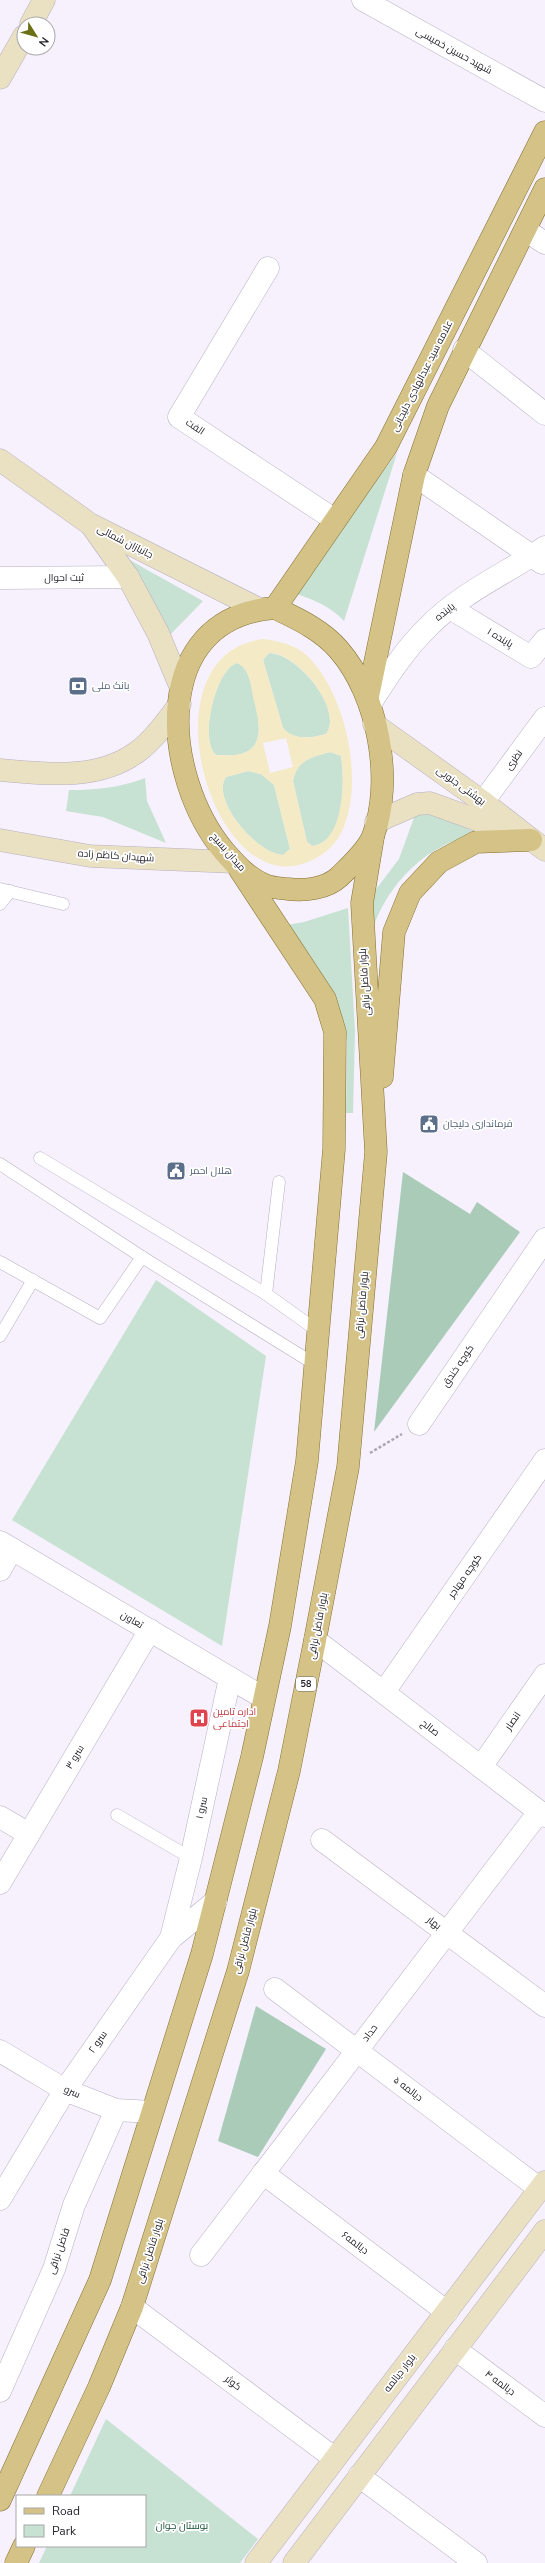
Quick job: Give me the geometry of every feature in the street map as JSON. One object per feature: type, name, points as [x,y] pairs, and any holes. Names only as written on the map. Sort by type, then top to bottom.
[{"type":"main road","name":"علامه سید عبدالهادی دلیجانی","points":[[267,608],[335,520],[386,448],[545,132]]},
{"type":"main road","points":[[371,708],[414,475],[438,406],[464,350],[545,189]]},
{"type":"main road","name":"میدان بسیج","points":[[267,608],[310,626],[339,650],[371,708],[382,764],[381,802],[374,830],[354,862],[335,880],[320,887],[302,891],[266,886],[237,866],[213,837],[192,799],[181,761],[178,723],[180,696],[192,656],[218,626],[244,612],[267,608]]},
{"type":"main road","name":"بلوار فاضل نراقی","points":[[48,2495],[99,2387],[132,2307],[238,1971],[289,1771],[315,1640],[348,1467],[376,1152],[362,903],[374,830]]},
{"type":"main road","points":[[376,1152],[394,932],[410,893],[439,862],[476,842],[538,845]]},
{"type":"main road","points":[[0,2500],[100,2280],[202,1954],[252,1757],[280,1626],[307,1461],[334,1149],[335,1032],[325,999],[237,866]]},
{"type":"main road","points":[[16,2563],[24,2547]]},
{"type":"street","points":[[35,16],[44,0]]},
{"type":"street","name":"شهید حسین خمیسی","points":[[363,0],[545,101]]},
{"type":"street","points":[[0,78],[16,50]]},
{"type":"street","points":[[525,230],[545,244]]},
{"type":"street","name":"الفت","points":[[268,268],[179,417],[335,520]]},
{"type":"street","points":[[464,350],[545,414]]},
{"type":"street","name":"جانبازان شمالی","points":[[0,460],[90,524],[267,608]]},
{"type":"street","points":[[414,475],[541,556]]},
{"type":"street","points":[[0,770],[50,775],[89,772],[119,762],[137,753],[155,735],[180,696],[158,633],[128,577],[90,524]]},
{"type":"street","name":"پاینده","points":[[371,708],[398,660],[429,626],[450,608],[541,556]]},
{"type":"street","name":"ثبت احوال","points":[[0,578],[128,577]]},
{"type":"street","name":"پاینده ۱","points":[[450,608],[531,657],[545,640]]},
{"type":"street","name":"بهشتی جنوبی","points":[[371,708],[483,802],[538,845]]},
{"type":"street","name":"نظری","points":[[483,802],[545,718]]},
{"type":"street","points":[[374,830],[417,804],[430,803],[538,845]]},
{"type":"street","name":"شهیدان کاظم زاده","points":[[0,840],[90,856],[237,866]]},
{"type":"street","name":"کوچه خندق","points":[[419,1424],[545,1239]]},
{"type":"street","name":"کوچه مهاجر","points":[[384,1692],[545,1460]]},
{"type":"street","points":[[0,1570],[6,1546]]},
{"type":"street","name":"تعاون","points":[[6,1546],[264,1698]]},
{"type":"street","name":"سرو ۳","points":[[0,1883],[150,1630]]},
{"type":"street","name":"صالح","points":[[315,1640],[542,1814]]},
{"type":"street","name":"انصار","points":[[481,1767],[545,1675]]},
{"type":"street","name":"سرو ۱","points":[[171,1938],[191,1858],[230,1678]]},
{"type":"street","name":"حداد","points":[[201,2255],[447,1933],[542,1814]]},
{"type":"street","points":[[0,1817],[29,1834]]},
{"type":"street","name":"بهار","points":[[322,1840],[545,2006]]},
{"type":"street","name":"سرو ۲","points":[[0,2199],[65,2090],[171,1938],[216,1901]]},
{"type":"street","name":"دیالمه ۵","points":[[275,1989],[357,2051],[543,2186]]},
{"type":"street","name":"سرو","points":[[0,2051],[65,2090],[116,2110],[152,2112]]},
{"type":"street","name":"فاضل نراقی","points":[[0,2391],[54,2269],[74,2205],[116,2110]]},
{"type":"street","name":"دیالمه۶","points":[[263,2173],[447,2312]]},
{"type":"street","name":"بلوار دیالمه","points":[[256,2563],[334,2458],[543,2186]]},
{"type":"street","points":[[294,2563],[545,2230]]},
{"type":"street","name":"کوثر","points":[[132,2307],[334,2458]]},
{"type":"street","name":"دیالمه ۴","points":[[456,2349],[545,2416]]},
{"type":"street","points":[[334,2458],[476,2563]]},
{"type":"lane","points":[[0,904],[5,890],[63,904]]},
{"type":"lane","points":[[40,1158],[266,1294],[318,1330]]},
{"type":"lane","points":[[0,1164],[142,1257],[316,1365]]},
{"type":"lane","points":[[266,1294],[279,1182]]},
{"type":"lane","points":[[0,1262],[100,1318],[142,1257]]},
{"type":"lane","points":[[0,1336],[33,1280]]},
{"type":"lane","points":[[117,1815],[191,1858]]},
{"type":"path","points":[[348,1467],[419,1424]]},
{"type":"green space","points":[[397,453],[344,621],[328,608],[297,594],[297,587]]},
{"type":"green space","points":[[117,553],[203,601],[169,636],[152,598]]},
{"type":"green space","points":[[269,653],[280,655],[292,662],[315,684],[329,711],[330,724],[326,734],[314,737],[297,737],[287,732],[283,728],[263,660]]},
{"type":"green space","points":[[237,663],[245,669],[251,683],[259,723],[259,733],[256,742],[251,748],[243,753],[216,755],[211,748],[209,736],[209,722],[212,706],[216,691],[222,678],[229,668]]},
{"type":"green space","points":[[330,752],[341,756],[343,780],[340,809],[337,823],[331,834],[323,842],[312,846],[307,842],[293,781],[298,768],[306,760]]},
{"type":"green space","points":[[248,771],[261,774],[274,785],[290,849],[283,855],[272,852],[249,836],[230,811],[224,798],[223,787],[226,777]]},
{"type":"green space","points":[[145,778],[147,801],[166,843],[103,817],[66,811],[69,790],[107,788]]},
{"type":"green space","points":[[424,811],[450,817],[478,835],[460,839],[442,846],[411,869],[397,884],[386,900],[377,917],[371,935],[371,910],[374,892],[399,859],[415,815]]},
{"type":"green space","points":[[348,908],[355,1031],[353,1113],[346,1113],[347,1040],[339,1006],[287,925],[304,922]]},
{"type":"green space","points":[[403,1172],[470,1214],[477,1202],[520,1232],[374,1432]]},
{"type":"green space","points":[[156,1280],[266,1356],[222,1646],[12,1520]]},
{"type":"green space","points":[[256,2006],[326,2049],[258,2157],[218,2141]]},
{"type":"green space","name":"بوستان جوان","points":[[106,2419],[258,2539],[240,2563],[39,2563],[47,2547],[146,2547],[146,2495],[70,2495]]},
{"type":"sand","points":[[263,639],[290,645],[305,654],[319,670],[331,690],[341,714],[348,739],[351,765],[352,790],[348,813],[341,833],[334,844],[324,853],[308,862],[302,864],[269,863],[240,843],[217,810],[203,768],[198,724],[205,685],[226,654]],"holes":[[[269,653],[280,655],[292,662],[315,684],[329,711],[330,724],[326,734],[314,737],[297,737],[287,732],[283,728],[263,660]],[[237,663],[242,666],[248,674],[259,726],[258,735],[256,743],[250,749],[242,753],[216,755],[211,748],[209,722],[216,691],[229,668]],[[286,738],[293,767],[270,773],[263,743]],[[330,752],[341,756],[343,780],[340,809],[331,834],[323,842],[312,846],[307,842],[293,781],[298,768],[306,760]],[[248,771],[261,774],[274,785],[290,849],[283,855],[272,852],[249,836],[230,811],[224,798],[223,787],[226,777]]]},
{"type":"place","name":"بانک ملی","points":[[78,686]]},
{"type":"place","name":"فرمانداری دلیجان","points":[[429,1124]]},
{"type":"place","name":"هلال احمر","points":[[176,1171]]},
{"type":"place","name":"اداره تامین اجتماعی","points":[[199,1718]]}]
